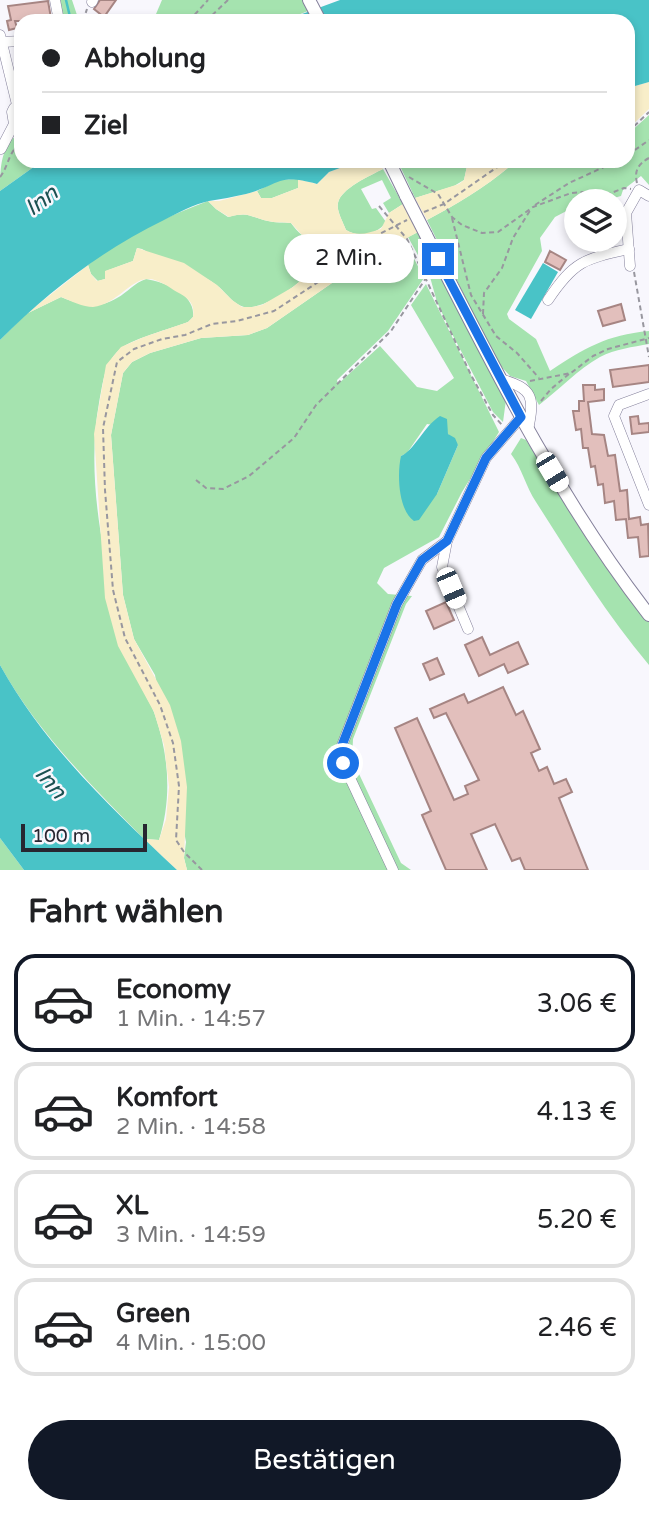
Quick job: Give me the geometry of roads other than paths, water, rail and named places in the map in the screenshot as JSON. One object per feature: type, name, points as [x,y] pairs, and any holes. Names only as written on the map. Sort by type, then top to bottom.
[{"type":"main road","points":[[394,168],[406,196],[528,430],[582,520],[649,615]]},
{"type":"street","points":[[1,39],[14,85]]},
{"type":"street","points":[[1,149],[14,124],[14,106]]},
{"type":"street","points":[[631,268],[626,213],[639,190],[649,196]]},
{"type":"street","points":[[548,300],[562,279],[583,261],[629,249]]},
{"type":"street","points":[[500,379],[521,384],[533,408],[528,430]]},
{"type":"street","points":[[649,394],[619,405],[614,416],[649,505]]},
{"type":"street","points":[[468,629],[442,567],[447,541],[486,458],[521,417]]},
{"type":"street","points":[[393,870],[343,763],[341,748],[397,604],[422,560],[447,541]]},
{"type":"water","points":[[340,0],[649,0],[649,82],[635,86],[635,14],[302,14]]},
{"type":"water","name":"Inn","points":[[32,168],[340,168],[329,172],[317,184],[286,180],[246,194],[203,202],[180,212],[98,258],[37,305],[0,340],[0,191]]},
{"type":"water","points":[[543,263],[558,272],[531,319],[515,310]]},
{"type":"water","points":[[440,416],[447,419],[448,434],[455,438],[458,445],[437,494],[419,520],[414,521],[402,500],[399,481],[401,456],[411,449]]},
{"type":"water","name":"Inn","points":[[0,665],[58,749],[104,799],[177,870],[24,870],[0,838]]},
{"type":"waterway","points":[[66,0],[69,14]]}]
